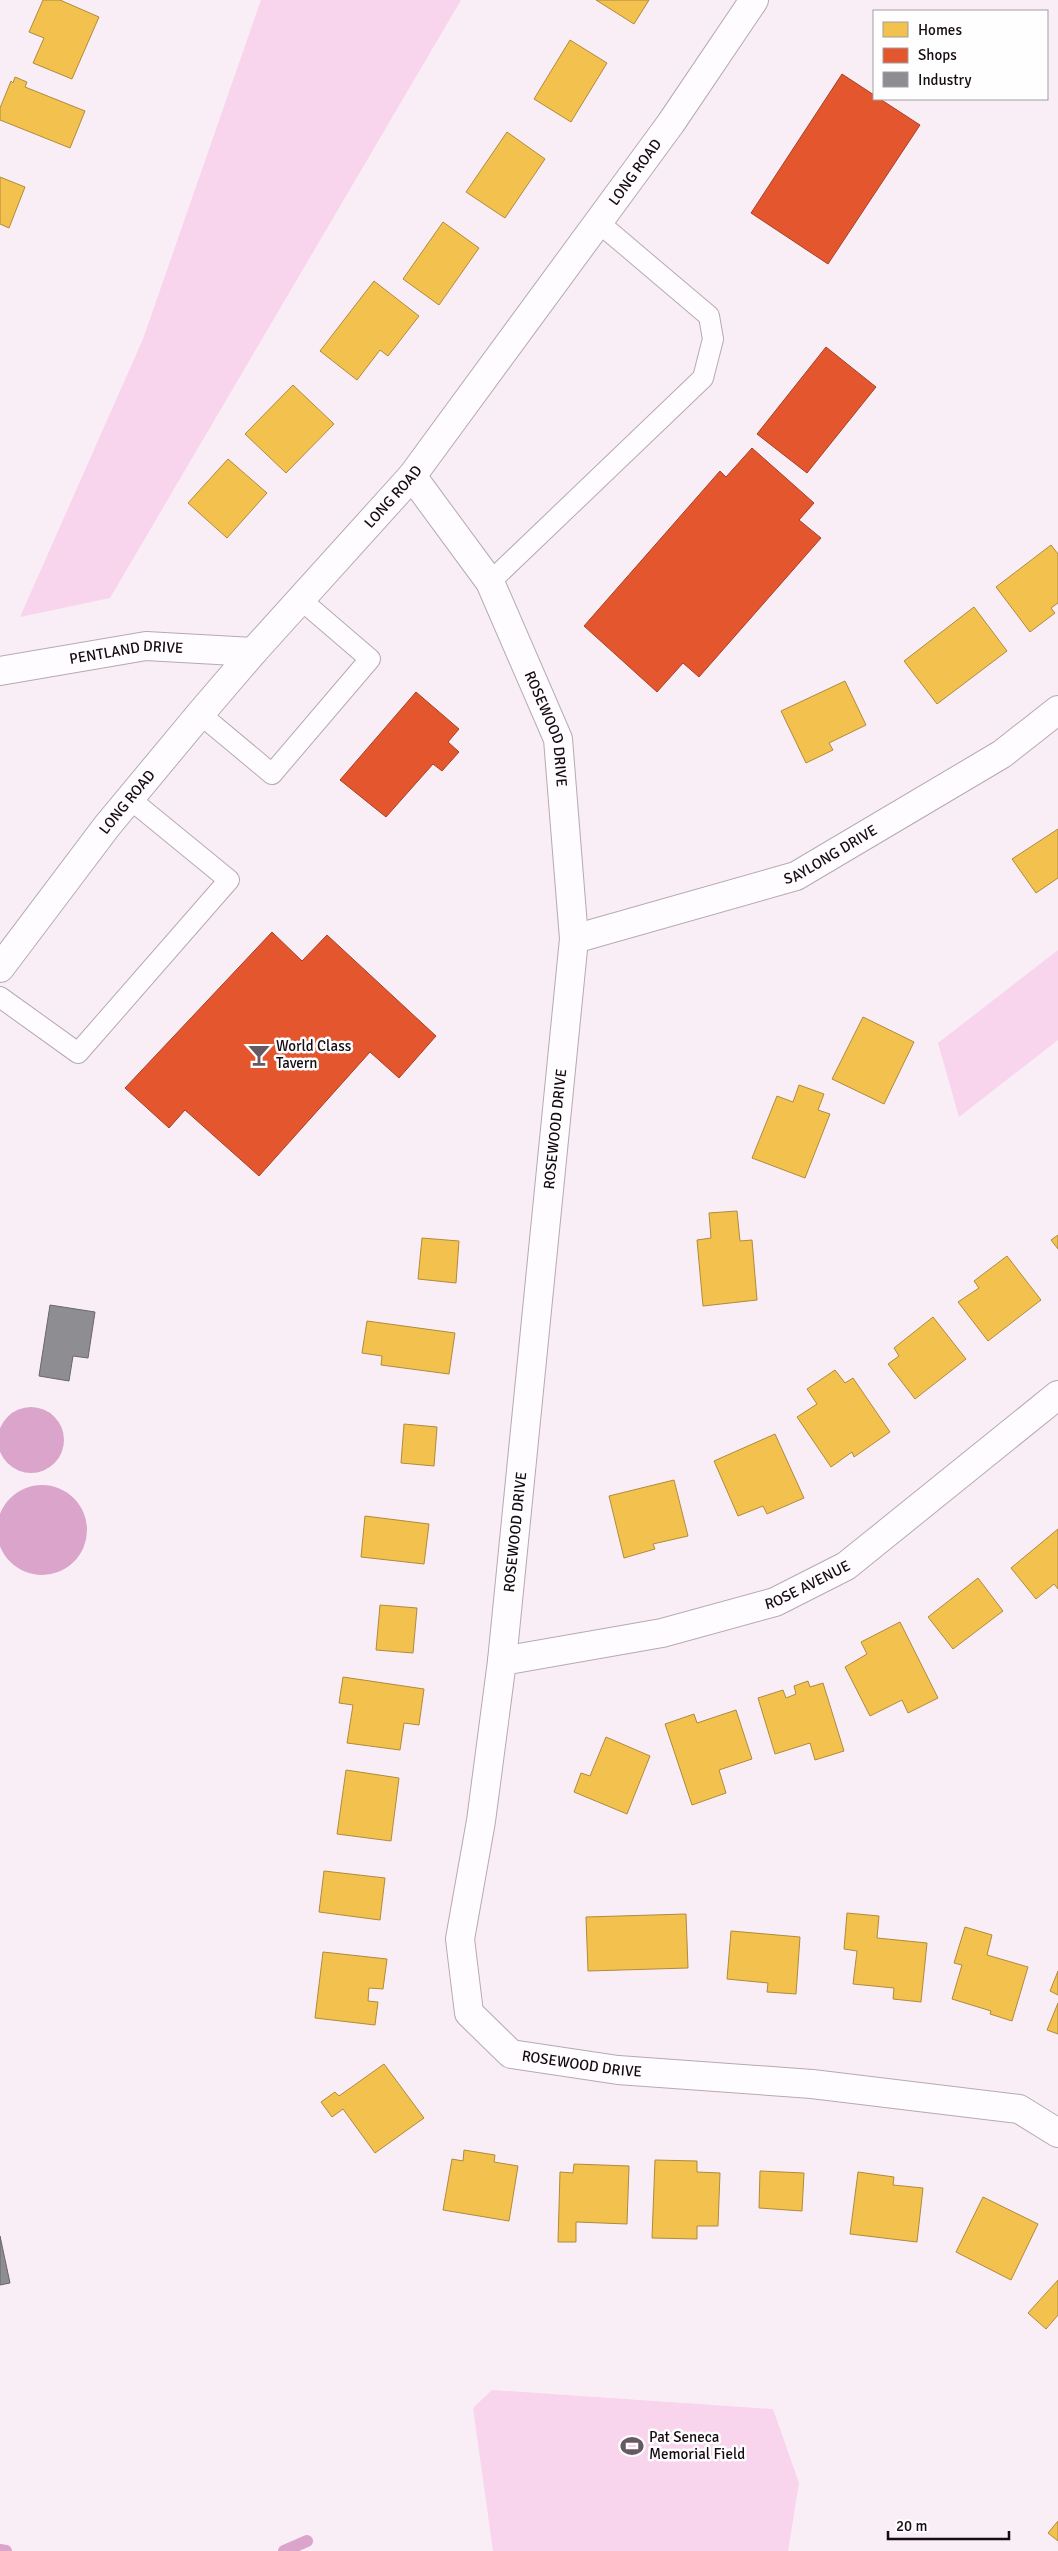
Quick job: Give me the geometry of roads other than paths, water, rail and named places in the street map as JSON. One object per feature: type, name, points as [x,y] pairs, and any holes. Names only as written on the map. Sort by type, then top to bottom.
[{"type":"street","name":"LONG ROAD","points":[[0,968],[130,799],[200,714],[300,599],[412,476],[671,123],[754,0]]},
{"type":"street","name":"ROSEWOOD DRIVE","points":[[412,476],[490,582],[558,739],[574,939],[502,1660],[481,1821],[460,1939],[469,2013],[511,2054],[618,2070],[812,2084],[1019,2109],[1058,2132]]},
{"type":"street","name":"PENTLAND DRIVE","points":[[0,671],[146,646],[253,652]]},
{"type":"street","name":"SAYLONG DRIVE","points":[[574,939],[796,876],[1002,754],[1058,710]]},
{"type":"street","name":"ROSE AVENUE","points":[[502,1660],[662,1633],[775,1602],[846,1566],[1058,1394]]},
{"type":"lane","points":[[490,582],[703,378],[712,339],[709,316],[598,222]]},
{"type":"lane","points":[[200,714],[272,774],[370,659],[300,599]]},
{"type":"lane","points":[[0,997],[78,1053],[229,880],[130,799]]},
{"type":"waterway","points":[[284,2551],[307,2541]]},
{"type":"waterway","points":[[0,2550],[6,2551]]},
{"type":"place","name":"World Class Tavern","points":[[259,1055]]},
{"type":"place","name":"Pat Seneca Memorial Field","points":[[632,2446]]}]
